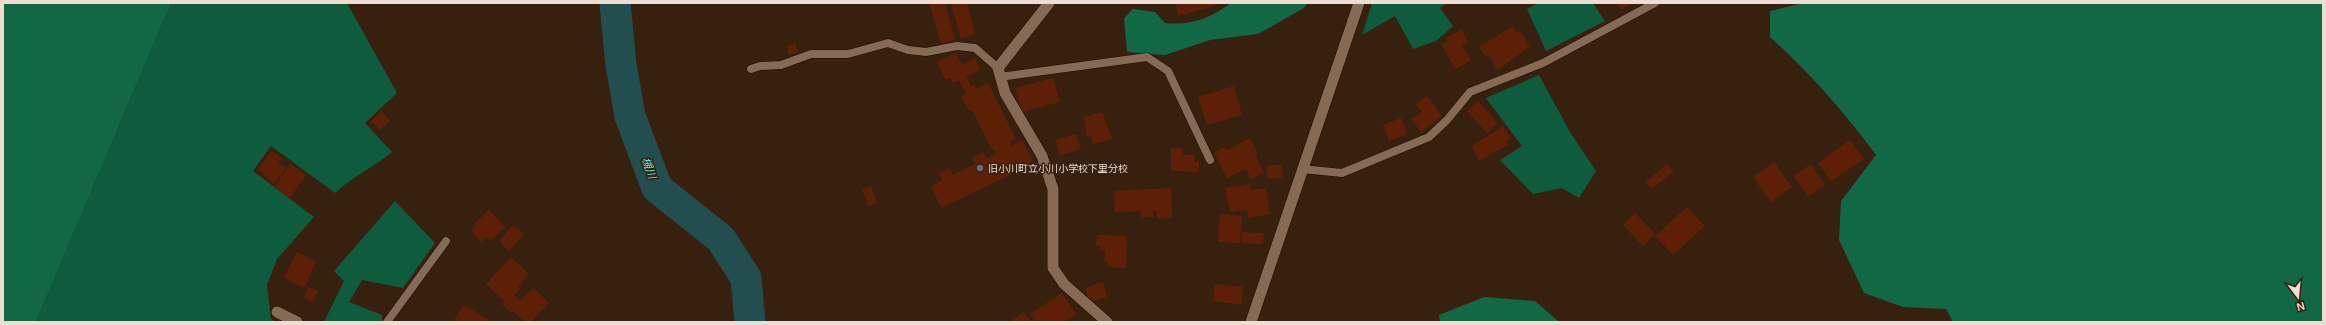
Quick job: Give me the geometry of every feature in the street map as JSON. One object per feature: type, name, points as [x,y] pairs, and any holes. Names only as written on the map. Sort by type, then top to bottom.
[{"type":"street","points":[[1049,3],[999,72],[1005,93],[1042,156],[1053,189],[1053,268],[1064,284],[1107,322]]},
{"type":"street","points":[[1252,322],[1302,169],[1359,3]]},
{"type":"street","points":[[277,312],[297,322]]},
{"type":"lane","points":[[1302,169],[1342,173],[1429,137],[1447,120],[1470,92],[1543,63],[1655,3]]},
{"type":"lane","points":[[751,69],[760,66],[781,65],[811,54],[848,54],[888,43],[908,50],[926,52],[956,46],[975,48],[999,72],[1147,57],[1168,71],[1210,160]]},
{"type":"lane","points":[[387,322],[446,241]]},
{"type":"green space","points":[[3,3],[171,3],[36,322],[3,322]]},
{"type":"green space","points":[[171,3],[347,3],[397,93],[365,123],[392,152],[335,193],[271,146],[253,171],[314,217],[277,259],[267,285],[271,319],[276,322],[36,322]]},
{"type":"green space","points":[[1231,3],[1307,3],[1304,8],[1258,34],[1210,40],[1165,55],[1127,52],[1124,18],[1133,9],[1155,12],[1165,23],[1174,24],[1200,20],[1216,13]]},
{"type":"green space","points":[[1372,3],[1447,3],[1440,8],[1453,26],[1436,41],[1413,49],[1395,16],[1362,35]]},
{"type":"green space","points":[[1538,3],[1593,3],[1605,21],[1546,51],[1527,9]]},
{"type":"green space","points":[[1804,3],[2323,3],[2323,322],[1953,322],[1946,309],[1903,307],[1864,293],[1839,240],[1841,201],[1876,155],[1852,123],[1826,93],[1770,37],[1770,11]]},
{"type":"green space","points":[[1539,75],[1570,132],[1596,171],[1579,198],[1562,188],[1533,194],[1500,160],[1522,146],[1486,98]]},
{"type":"green space","points":[[395,201],[435,243],[403,288],[362,280],[349,302],[382,315],[382,322],[324,322],[344,281],[334,271]]},
{"type":"green space","points":[[1484,297],[1535,301],[1559,322],[1440,322],[1439,315]]},
{"type":"building","points":[[929,3],[945,3],[955,40],[941,44]]},
{"type":"building","points":[[951,3],[967,3],[975,34],[961,39]]},
{"type":"building","points":[[1175,3],[1216,3],[1217,5],[1179,16]]},
{"type":"building","points":[[1617,3],[1632,3],[1621,10]]},
{"type":"building","points":[[1513,26],[1517,33],[1520,31],[1530,46],[1498,70],[1488,55],[1486,57],[1479,47]]},
{"type":"building","points":[[1462,29],[1468,42],[1462,45],[1471,60],[1455,69],[1441,44],[1448,41],[1446,38]]},
{"type":"building","points":[[795,43],[798,52],[789,55],[787,46]]},
{"type":"building","points":[[956,53],[962,65],[975,58],[980,70],[966,76],[971,86],[975,84],[977,89],[988,83],[1016,139],[1010,142],[1012,146],[1022,140],[1033,161],[1019,168],[1020,170],[941,208],[931,186],[942,180],[939,174],[950,168],[953,175],[975,164],[972,158],[983,152],[986,159],[996,154],[994,149],[992,150],[972,110],[969,111],[961,97],[966,94],[959,80],[953,83],[950,78],[946,80],[937,62]]},
{"type":"building","points":[[1053,78],[1060,102],[1022,112],[1015,88]]},
{"type":"building","points":[[1234,86],[1242,115],[1207,125],[1198,97]]},
{"type":"building","points":[[1427,96],[1442,116],[1421,132],[1411,119],[1422,112],[1416,104]]},
{"type":"building","points":[[1478,101],[1498,123],[1487,133],[1467,111]]},
{"type":"building","points":[[381,111],[390,121],[380,130],[371,121]]},
{"type":"building","points":[[1102,112],[1112,139],[1093,144],[1091,136],[1087,137],[1084,117]]},
{"type":"building","points":[[1401,118],[1407,134],[1389,141],[1383,125]]},
{"type":"building","points":[[1503,126],[1511,138],[1506,141],[1508,145],[1479,161],[1472,146]]},
{"type":"building","points":[[1076,134],[1081,149],[1060,155],[1055,140]]},
{"type":"building","points":[[1250,138],[1258,154],[1255,155],[1264,173],[1251,179],[1246,169],[1227,178],[1214,153],[1225,147],[1227,150]]},
{"type":"building","points":[[1850,140],[1864,159],[1831,181],[1818,163]]},
{"type":"building","points":[[1171,148],[1183,148],[1183,155],[1195,155],[1195,162],[1199,162],[1199,172],[1171,171]]},
{"type":"building","points":[[272,151],[282,158],[278,163],[286,168],[274,184],[258,169]]},
{"type":"building","points":[[1774,162],[1792,187],[1771,202],[1753,177]]},
{"type":"building","points":[[290,164],[306,175],[290,198],[274,187]]},
{"type":"building","points":[[1281,164],[1283,177],[1268,179],[1266,166]]},
{"type":"building","points":[[1667,164],[1674,171],[1652,189],[1646,182]]},
{"type":"building","points":[[1811,164],[1825,185],[1808,197],[1794,176]]},
{"type":"building","points":[[1250,184],[1251,190],[1266,188],[1270,214],[1248,218],[1247,210],[1230,212],[1225,188]]},
{"type":"building","points":[[871,186],[877,203],[868,206],[862,189]]},
{"type":"building","points":[[1171,188],[1172,218],[1157,219],[1157,211],[1153,211],[1153,217],[1141,217],[1141,211],[1115,212],[1114,191]]},
{"type":"building","points":[[1687,207],[1705,226],[1673,255],[1655,236]]},
{"type":"building","points":[[489,210],[505,227],[490,241],[486,237],[481,242],[471,231],[476,226],[474,224]]},
{"type":"building","points":[[1635,213],[1655,234],[1643,246],[1623,225]]},
{"type":"building","points":[[1220,214],[1242,216],[1240,243],[1218,242]]},
{"type":"building","points":[[513,225],[524,234],[509,251],[499,241]]},
{"type":"building","points":[[1242,232],[1264,233],[1263,244],[1242,243]]},
{"type":"building","points":[[1097,235],[1127,236],[1126,269],[1108,266],[1108,262],[1105,262],[1105,251],[1100,250],[1100,245],[1096,245]]},
{"type":"building","points":[[297,252],[316,262],[304,288],[284,278]]},
{"type":"building","points":[[511,257],[529,274],[518,287],[520,289],[514,295],[520,301],[533,288],[549,303],[531,322],[525,322],[513,311],[511,313],[502,304],[505,302],[486,284]]},
{"type":"building","points":[[1103,282],[1107,297],[1090,302],[1085,288]]},
{"type":"building","points":[[1215,284],[1243,287],[1241,305],[1213,301]]},
{"type":"building","points":[[308,287],[318,291],[313,302],[304,298]]},
{"type":"building","points":[[1062,293],[1076,314],[1064,322],[1035,322],[1030,314]]},
{"type":"building","points":[[464,305],[492,322],[453,322]]},
{"type":"building","points":[[1024,312],[1031,322],[1010,322]]},
{"type":"waterway","name":"槻川","points":[[615,3],[621,65],[630,116],[657,188],[721,239],[746,278],[750,322]]},
{"type":"place","name":"旧小川町立小川小学校下里分校","points":[[980,168]]}]
